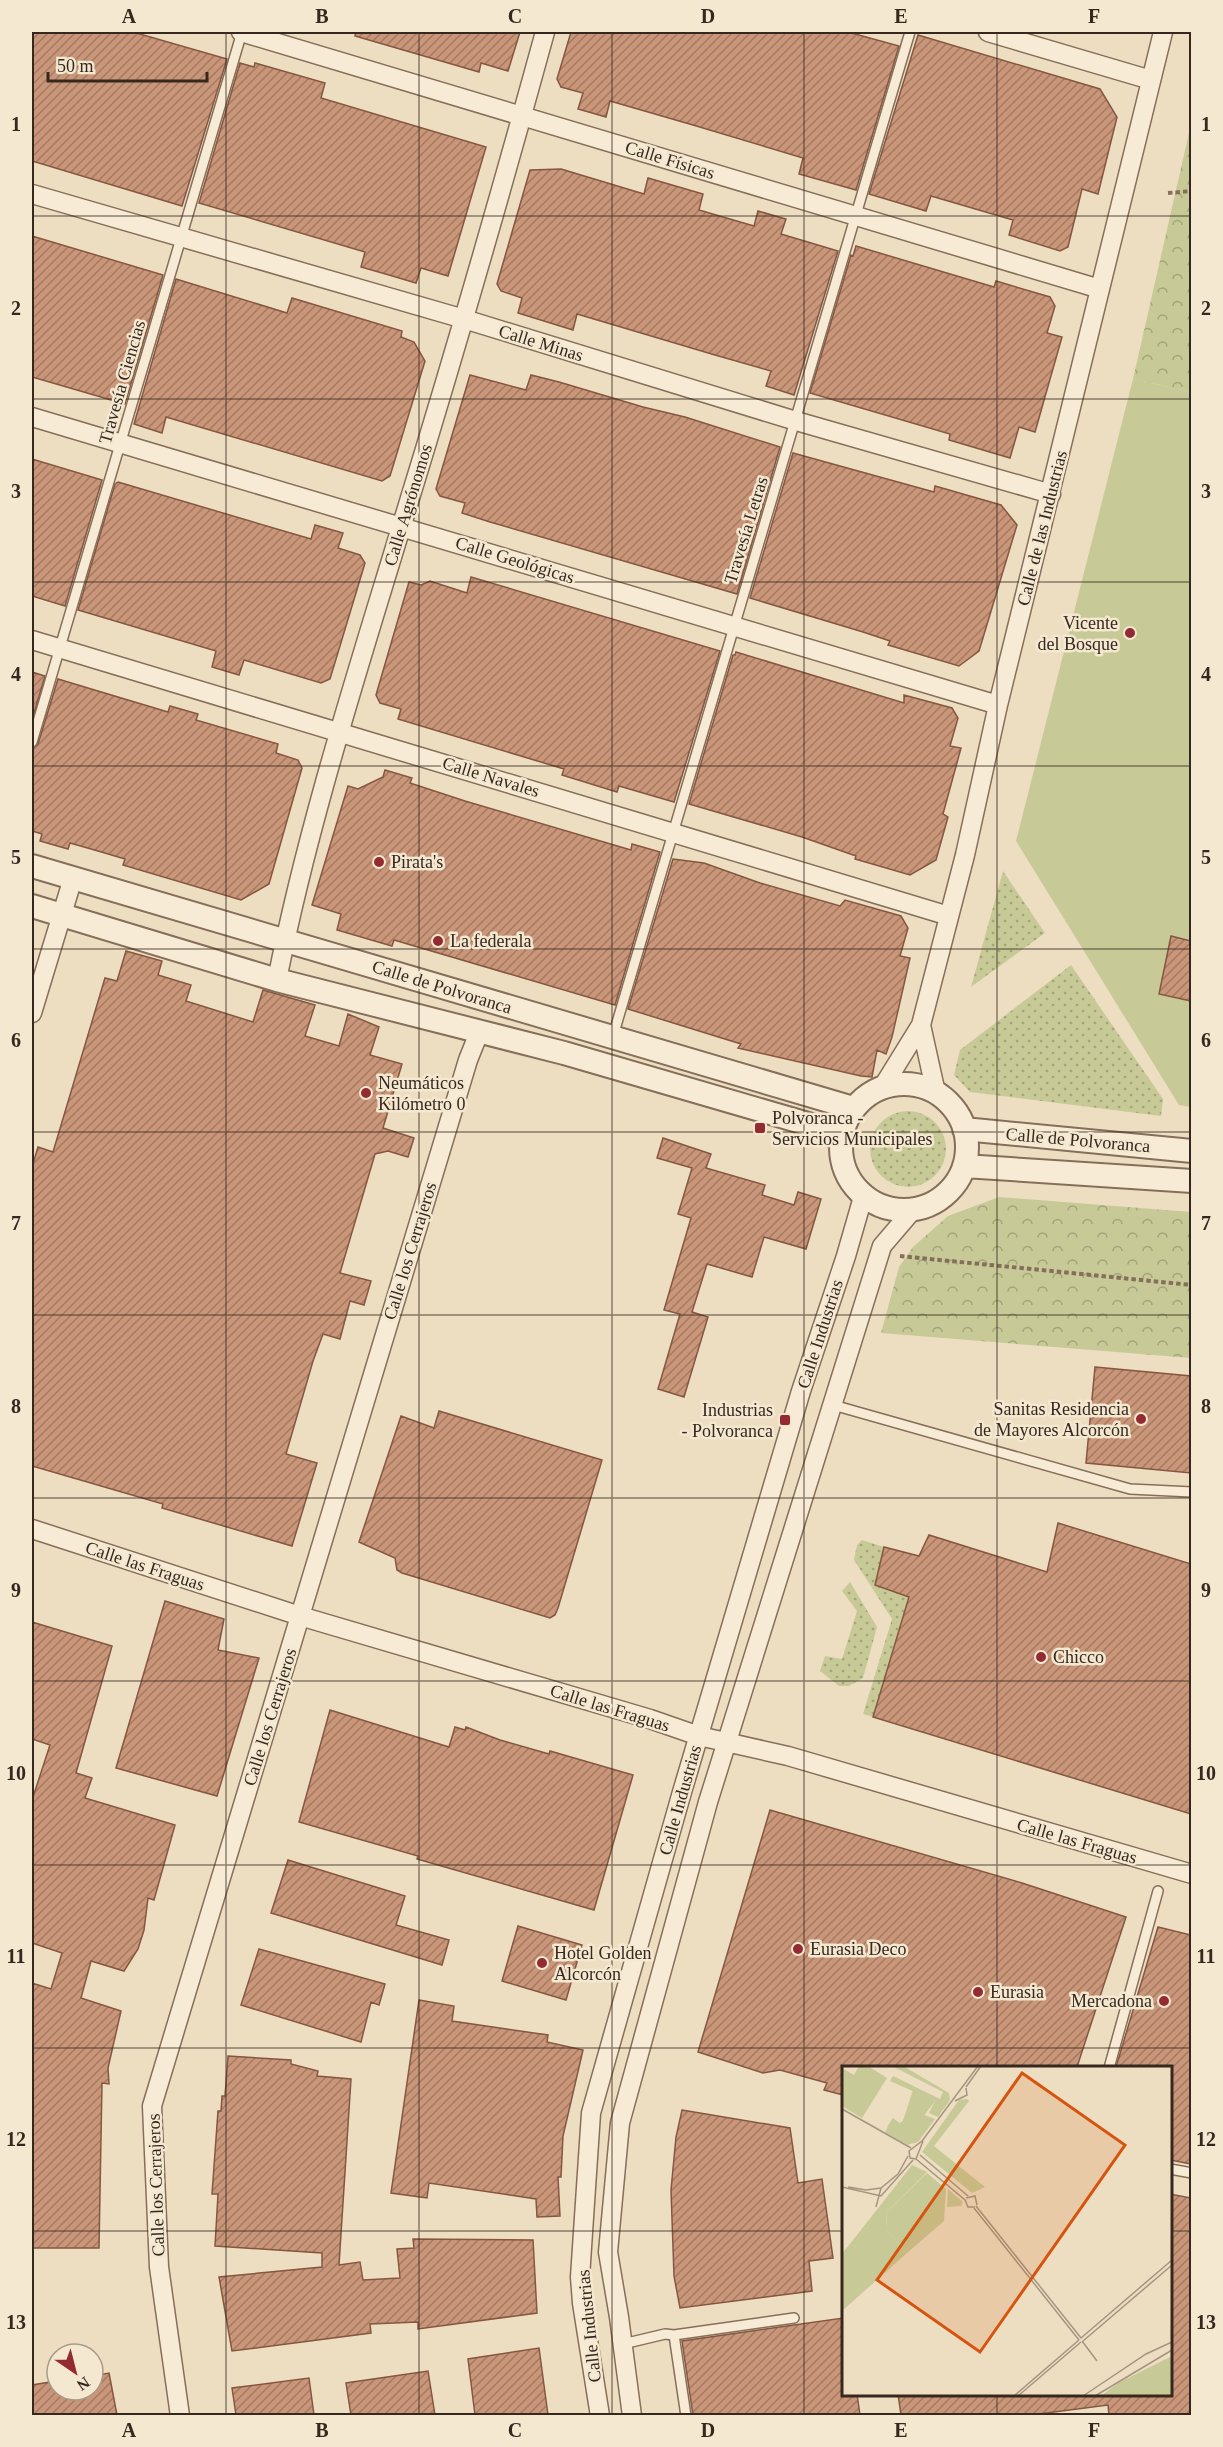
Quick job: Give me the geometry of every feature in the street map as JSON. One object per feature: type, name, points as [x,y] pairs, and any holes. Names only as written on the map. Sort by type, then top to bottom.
[{"type":"street","name":"Calle Físicas","points":[[242,32],[1100,289]]},
{"type":"street","name":"Calle Agrónomos","points":[[277,980],[285,940],[339,731],[464,319],[545,32]]},
{"type":"street","points":[[988,32],[1151,80]]},
{"type":"street","name":"Calle de las Industrias","points":[[882,1088],[921,1025],[1163,32]]},
{"type":"street","name":"Calle Minas","points":[[32,194],[464,319],[796,421],[1051,494]]},
{"type":"street","name":"Calle Geológicas","points":[[32,417],[998,705]]},
{"type":"street","name":"Calle Navales","points":[[32,639],[949,916]]},
{"type":"street","name":"Calle de Polvoranca","points":[[32,866],[853,1108]]},
{"type":"street","points":[[32,1013],[73,878]]},
{"type":"street","name":"Calle de Polvoranca","points":[[32,906],[277,980],[480,1030],[815,1126],[842,1141]]},
{"type":"street","name":"Calle de las Industrias","points":[[921,1025],[936,1093]]},
{"type":"street","name":"Calle los Cerrajeros","points":[[180,2415],[159,2267],[152,2106],[468,1060],[480,1030]]},
{"type":"street","points":[[900,1084],[919,1086],[936,1093],[954,1108],[964,1129],[967,1147],[964,1166],[955,1184],[942,1198],[912,1211],[888,1209],[863,1197],[849,1178],[843,1163],[844,1127],[853,1108],[882,1088],[900,1084]]},
{"type":"street","name":"Calle de Polvoranca","points":[[964,1129],[1191,1150]]},
{"type":"street","name":"Calle de Polvoranca","points":[[964,1166],[1191,1181]]},
{"type":"street","name":"Calle Industrias","points":[[600,2415],[580,2277],[591,2113],[801,1392],[863,1197]]},
{"type":"street","name":"Calle Industrias","points":[[632,2415],[608,2252],[620,2123],[726,1744],[834,1406],[882,1246],[912,1211]]},
{"type":"street","name":"Calle las Fraguas","points":[[32,1529],[300,1616],[650,1719],[699,1736],[726,1744],[788,1756],[1191,1874]]},
{"type":"lane","name":"Travesía Ciencias","points":[[32,742],[242,32]]},
{"type":"lane","name":"Travesía Letras","points":[[612,1038],[910,32]]},
{"type":"lane","points":[[834,1406],[1130,1489],[1191,1491]]},
{"type":"lane","points":[[1109,2066],[1158,1891]]},
{"type":"lane","points":[[1172,2169],[1191,2174]]},
{"type":"lane","points":[[623,2344],[665,2334],[674,2335],[794,2318]]},
{"type":"lane","points":[[674,2335],[686,2415]]},
{"type":"path","points":[[1168,193],[1191,192]]},
{"type":"path","points":[[882,1246],[897,1255],[1191,1285]]},
{"type":"green space","points":[[1191,124],[1191,392],[1133,379]]},
{"type":"green space","name":"Vicente del Bosque","points":[[1133,379],[1191,392],[1191,1107],[1179,1105],[1016,841]]},
{"type":"green space","points":[[1003,871],[1045,933],[971,987]]},
{"type":"green space","points":[[1071,965],[1163,1099],[1161,1116],[970,1092],[954,1075],[960,1050]]},
{"type":"green space","points":[[908,1111],[923,1114],[935,1122],[943,1134],[946,1149],[943,1164],[935,1176],[923,1184],[908,1187],[893,1184],[881,1176],[873,1164],[870,1149],[873,1134],[881,1122],[893,1114]]},
{"type":"green space","points":[[999,1197],[1191,1212],[1191,1358],[881,1333],[899,1267],[913,1247],[948,1216]]},
{"type":"green space","points":[[862,1540],[884,1547],[875,1585],[909,1597],[873,1717],[863,1714],[892,1619],[854,1560],[857,1545]]},
{"type":"green space","points":[[850,1582],[877,1627],[863,1678],[849,1686],[839,1686],[820,1671],[825,1656],[842,1659],[857,1611],[842,1591]]},
{"type":"building","points":[[32,32],[133,32],[227,59],[182,206],[32,161]]},
{"type":"building","points":[[356,32],[520,32],[508,71],[481,63],[479,72],[355,36]]},
{"type":"building","points":[[571,32],[848,32],[899,46],[856,190],[799,174],[803,158],[693,125],[610,101],[606,117],[578,109],[583,93],[561,87],[557,79]]},
{"type":"building","points":[[918,35],[1100,89],[1117,117],[1098,194],[1082,189],[1068,247],[1060,251],[1009,235],[1013,220],[931,196],[926,211],[869,194]]},
{"type":"building","points":[[240,63],[254,67],[255,63],[325,83],[321,98],[486,147],[448,276],[421,268],[416,283],[361,267],[365,252],[199,203]]},
{"type":"building","points":[[561,169],[644,194],[648,178],[703,194],[699,210],[754,226],[758,211],[786,219],[781,234],[838,251],[794,395],[766,386],[771,371],[577,314],[573,330],[518,313],[522,298],[501,291],[497,284],[530,170]]},
{"type":"building","points":[[32,236],[163,275],[125,404],[32,377]]},
{"type":"building","points":[[856,246],[994,287],[996,281],[1050,297],[1055,306],[1047,333],[1062,337],[1035,432],[1019,427],[1010,458],[949,440],[950,434],[810,393],[851,255],[853,256]]},
{"type":"building","points":[[176,279],[287,313],[292,298],[402,331],[401,337],[414,342],[425,361],[390,476],[382,481],[166,417],[162,433],[134,424]]},
{"type":"building","points":[[470,375],[526,390],[531,375],[685,417],[780,447],[737,594],[462,513],[465,503],[440,496],[436,489]]},
{"type":"building","points":[[793,453],[934,492],[935,486],[1001,505],[1017,525],[979,651],[959,666],[888,645],[890,641],[863,632],[750,598]]},
{"type":"building","points":[[32,459],[102,480],[65,606],[32,596]]},
{"type":"building","points":[[118,482],[311,539],[315,525],[343,533],[338,548],[360,555],[365,563],[330,679],[321,683],[244,660],[239,675],[212,667],[216,651],[78,610],[115,484]]},
{"type":"building","points":[[471,577],[720,651],[674,802],[619,786],[617,792],[562,775],[564,769],[398,719],[401,709],[380,703],[376,695],[409,582],[421,585],[430,581],[467,593]]},
{"type":"building","points":[[736,652],[904,703],[904,695],[952,708],[958,718],[950,746],[961,748],[943,814],[948,817],[936,860],[910,875],[855,859],[856,856],[802,837],[689,804],[733,655]]},
{"type":"building","points":[[32,672],[45,676],[32,720]]},
{"type":"building","points":[[58,679],[168,712],[170,706],[198,714],[196,720],[278,744],[276,753],[298,760],[302,768],[269,884],[241,900],[123,865],[125,859],[98,851],[70,843],[68,849],[40,841],[42,834],[32,831],[32,749],[38,744]]},
{"type":"building","points":[[385,770],[412,778],[410,783],[465,801],[631,850],[632,844],[660,852],[615,1005],[394,940],[392,946],[337,930],[341,914],[312,905],[348,786],[358,789],[383,777]]},
{"type":"building","points":[[673,859],[704,863],[760,883],[840,906],[845,900],[901,916],[908,928],[900,956],[910,958],[892,1037],[886,1054],[877,1050],[872,1077],[738,1048],[741,1044],[628,1009]]},
{"type":"building","points":[[1171,936],[1191,941],[1191,1001],[1159,994]]},
{"type":"building","points":[[126,951],[162,961],[158,975],[191,985],[186,1001],[253,1022],[263,990],[315,1005],[305,1036],[339,1046],[348,1014],[379,1027],[370,1055],[402,1064],[383,1128],[414,1138],[408,1157],[388,1151],[375,1154],[340,1273],[371,1281],[364,1305],[350,1301],[340,1339],[323,1334],[313,1361],[286,1454],[317,1463],[292,1546],[162,1508],[163,1504],[32,1466],[32,1167],[38,1147],[53,1152],[105,978],[117,981]]},
{"type":"building","points":[[663,1138],[711,1154],[706,1168],[765,1185],[762,1195],[794,1205],[798,1192],[821,1199],[806,1249],[764,1237],[752,1277],[707,1264],[692,1312],[708,1317],[684,1397],[658,1389],[680,1314],[664,1310],[691,1218],[678,1214],[692,1168],[657,1158]]},
{"type":"building","name":"Sanitas Residencia de Mayores Alcorcón","points":[[1095,1367],[1191,1376],[1191,1473],[1086,1463]]},
{"type":"building","points":[[439,1411],[602,1460],[558,1608],[555,1615],[550,1618],[402,1573],[397,1570],[395,1558],[359,1542],[401,1416],[434,1428]]},
{"type":"building","name":"Chicco","points":[[1058,1523],[1191,1564],[1191,1814],[873,1717],[909,1597],[875,1585],[884,1547],[919,1556],[929,1535],[1047,1572]]},
{"type":"building","points":[[165,1601],[224,1619],[218,1650],[259,1658],[217,1796],[116,1768]]},
{"type":"building","points":[[32,1622],[112,1646],[76,1773],[92,1778],[85,1798],[175,1825],[154,1900],[148,1898],[144,1930],[138,1949],[124,1971],[91,1961],[81,1998],[121,2011],[108,2068],[109,2084],[102,2083],[99,2248],[32,2248],[32,1983],[51,1989],[62,1953],[32,1943],[32,1800],[50,1745],[32,1739]]},
{"type":"building","points":[[330,1710],[449,1747],[455,1727],[465,1730],[466,1727],[500,1740],[549,1754],[550,1751],[633,1775],[594,1910],[299,1822]]},
{"type":"building","points":[[770,1810],[1022,1883],[1126,1917],[1077,2066],[842,2066],[842,2095],[824,2090],[827,2083],[780,2070],[763,2073],[698,2052]]},
{"type":"building","points":[[288,1860],[405,1896],[396,1925],[449,1940],[442,1965],[271,1913]]},
{"type":"building","name":"Hotel Golden Alcorcón","points":[[518,1926],[582,1945],[566,2000],[502,1981]]},
{"type":"building","name":"Mercadona","points":[[1158,1927],[1191,1935],[1191,2164],[1172,2160],[1172,2066],[1116,2066]]},
{"type":"building","points":[[259,1949],[385,1984],[379,2005],[371,2002],[361,2042],[241,2005]]},
{"type":"building","points":[[419,2000],[454,2006],[452,2021],[548,2035],[547,2042],[583,2050],[563,2136],[561,2177],[558,2177],[560,2216],[537,2217],[536,2199],[429,2183],[427,2198],[391,2193]]},
{"type":"building","points":[[228,2056],[291,2060],[291,2064],[318,2071],[317,2076],[351,2079],[339,2265],[360,2262],[363,2280],[400,2278],[397,2249],[414,2248],[413,2239],[533,2240],[537,2313],[418,2329],[418,2322],[370,2324],[371,2333],[232,2351],[219,2277],[322,2267],[322,2253],[215,2246],[218,2194],[212,2194],[218,2111],[221,2111],[222,2096],[225,2096]]},
{"type":"building","points":[[682,2110],[790,2128],[798,2183],[822,2179],[833,2258],[809,2261],[812,2291],[680,2308],[674,2276],[671,2190],[676,2137]]},
{"type":"building","points":[[1172,2194],[1191,2198],[1191,2415],[1109,2415],[1108,2405],[1031,2415],[901,2415],[898,2396],[1172,2396]]},
{"type":"building","points":[[842,2318],[842,2396],[857,2396],[860,2415],[693,2415],[682,2341]]},
{"type":"building","points":[[539,2348],[548,2415],[475,2415],[468,2359]]},
{"type":"building","points":[[428,2371],[435,2415],[351,2415],[346,2383]]},
{"type":"building","points":[[109,2373],[117,2415],[32,2415],[32,2385],[45,2383],[45,2402],[105,2402],[105,2374]]},
{"type":"building","points":[[309,2378],[314,2415],[236,2415],[232,2388]]},
{"type":"place","name":"Vicente del Bosque","points":[[1130,633]]},
{"type":"place","name":"Pirata's","points":[[379,862]]},
{"type":"place","name":"La federala","points":[[438,941]]},
{"type":"place","name":"Neumáticos Kilómetro 0","points":[[366,1093]]},
{"type":"place","name":"Polvoranca - Servicios Municipales","points":[[760,1128]]},
{"type":"place","name":"Sanitas Residencia de Mayores Alcorcón","points":[[1141,1419]]},
{"type":"place","name":"Industrias - Polvoranca","points":[[785,1420]]},
{"type":"place","name":"Chicco","points":[[1041,1657]]},
{"type":"place","name":"Eurasia Deco","points":[[798,1949]]},
{"type":"place","name":"Hotel Golden Alcorcón","points":[[542,1963]]},
{"type":"place","name":"Eurasia","points":[[978,1992]]},
{"type":"place","name":"Mercadona","points":[[1164,2001]]}]
